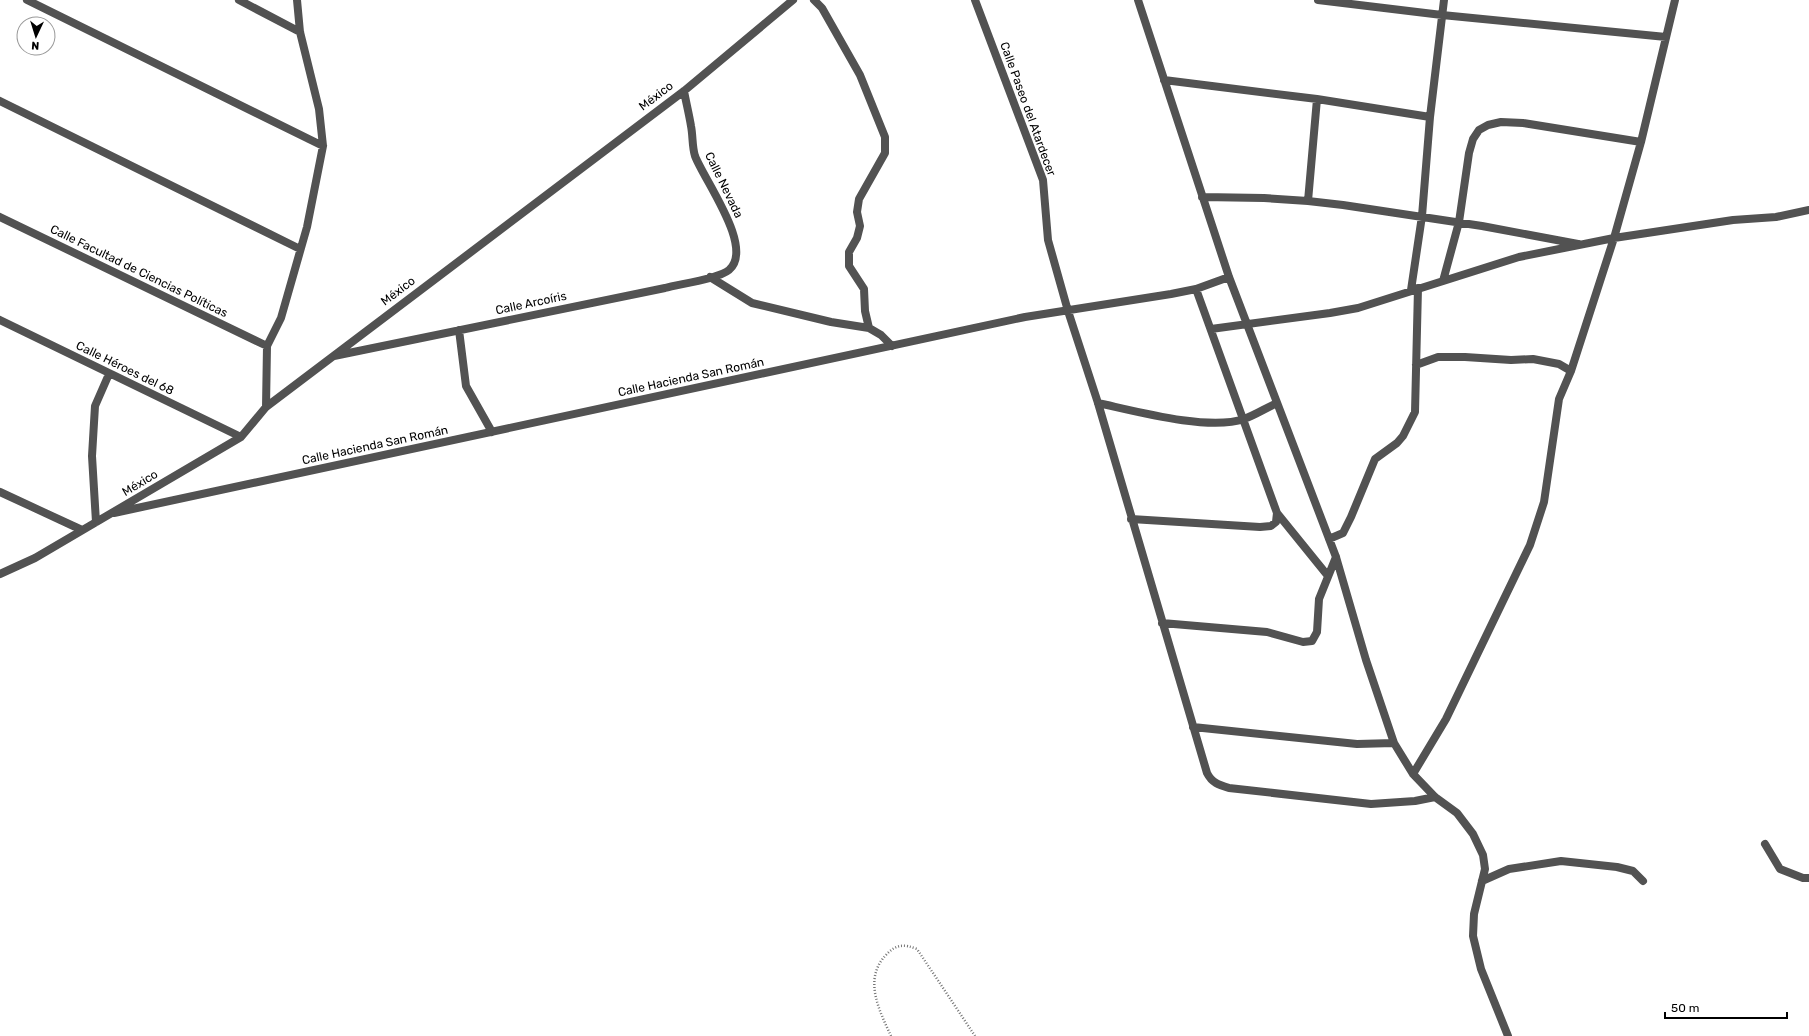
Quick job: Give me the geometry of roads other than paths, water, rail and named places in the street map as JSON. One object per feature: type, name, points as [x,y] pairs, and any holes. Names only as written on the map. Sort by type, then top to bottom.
[{"type":"street","points":[[27,0],[323,146]]},
{"type":"street","points":[[239,0],[300,32]]},
{"type":"street","points":[[266,407],[267,346],[281,318],[308,220],[323,146],[319,109],[300,32],[297,0]]},
{"type":"street","name":"México","points":[[0,574],[35,558],[114,513],[241,437],[266,407],[684,91],[793,0]]},
{"type":"street","points":[[814,0],[822,8],[860,75],[885,137],[885,153],[859,199],[857,212],[860,226],[858,238],[849,252],[849,266],[864,289],[865,311],[869,328]]},
{"type":"street","name":"Calle Paseo del Atardecer","points":[[976,0],[1043,180],[1048,240],[1068,311],[1098,403],[1207,773],[1211,780],[1218,785],[1229,788],[1371,804],[1415,801],[1434,797]]},
{"type":"street","points":[[1138,0],[1229,277],[1336,557],[1366,660],[1394,743],[1413,774],[1434,797],[1457,813],[1473,834],[1483,855],[1485,869],[1474,914],[1473,936],[1481,969],[1508,1036]]},
{"type":"street","points":[[1318,0],[1379,4],[1442,15],[1666,37]]},
{"type":"street","points":[[1329,540],[1343,533],[1352,517],[1375,459],[1396,444],[1403,436],[1415,412],[1416,365],[1414,289],[1422,216],[1430,117],[1444,0]]},
{"type":"street","points":[[1413,774],[1446,719],[1530,545],[1544,502],[1559,399],[1571,371],[1614,238],[1641,142],[1675,0]]},
{"type":"street","points":[[1164,80],[1317,100],[1430,117]]},
{"type":"street","name":"Calle Nevada","points":[[684,91],[691,127],[694,155],[730,223],[736,252],[732,266]]},
{"type":"street","points":[[1308,201],[1317,100]]},
{"type":"street","points":[[0,101],[300,249]]},
{"type":"street","points":[[1443,281],[1459,222],[1469,153],[1473,139],[1479,130],[1488,125],[1501,122],[1523,123],[1641,142]]},
{"type":"street","points":[[1202,197],[1308,201],[1422,216],[1543,236],[1580,244]]},
{"type":"street","points":[[1211,328],[1351,309],[1519,257],[1580,244],[1733,220],[1776,217],[1809,210]]},
{"type":"street","name":"Calle Facultad de Ciencias Políticas","points":[[0,217],[267,346]]},
{"type":"street","name":"Calle Arcoíris","points":[[332,357],[710,277],[728,270],[732,266]]},
{"type":"street","points":[[710,277],[752,303],[798,312],[831,322],[869,328],[881,335],[892,346],[1025,317],[1129,302],[1196,289],[1229,277]]},
{"type":"street","points":[[1196,289],[1277,513],[1328,576]]},
{"type":"street","name":"Calle Héroes del 68","points":[[0,320],[241,437]]},
{"type":"street","points":[[459,330],[466,386],[492,432]]},
{"type":"street","name":"Calle Hacienda San Román","points":[[114,513],[892,346]]},
{"type":"street","points":[[1416,365],[1438,357],[1511,360],[1533,359],[1559,364],[1571,371]]},
{"type":"street","points":[[96,522],[92,456],[95,406],[109,374]]},
{"type":"street","points":[[1098,403],[1193,421],[1224,422],[1243,419],[1277,403]]},
{"type":"street","points":[[0,492],[82,530]]},
{"type":"street","points":[[1131,519],[1260,527],[1270,526],[1276,522],[1277,513]]},
{"type":"street","points":[[1162,623],[1267,632],[1303,642],[1312,640],[1317,632],[1319,599],[1336,557]]},
{"type":"street","points":[[1194,727],[1357,744],[1394,743]]},
{"type":"street","points":[[1765,844],[1780,869],[1803,878],[1809,878]]},
{"type":"street","points":[[1482,881],[1509,869],[1561,861],[1617,867],[1633,871],[1643,881]]}]
